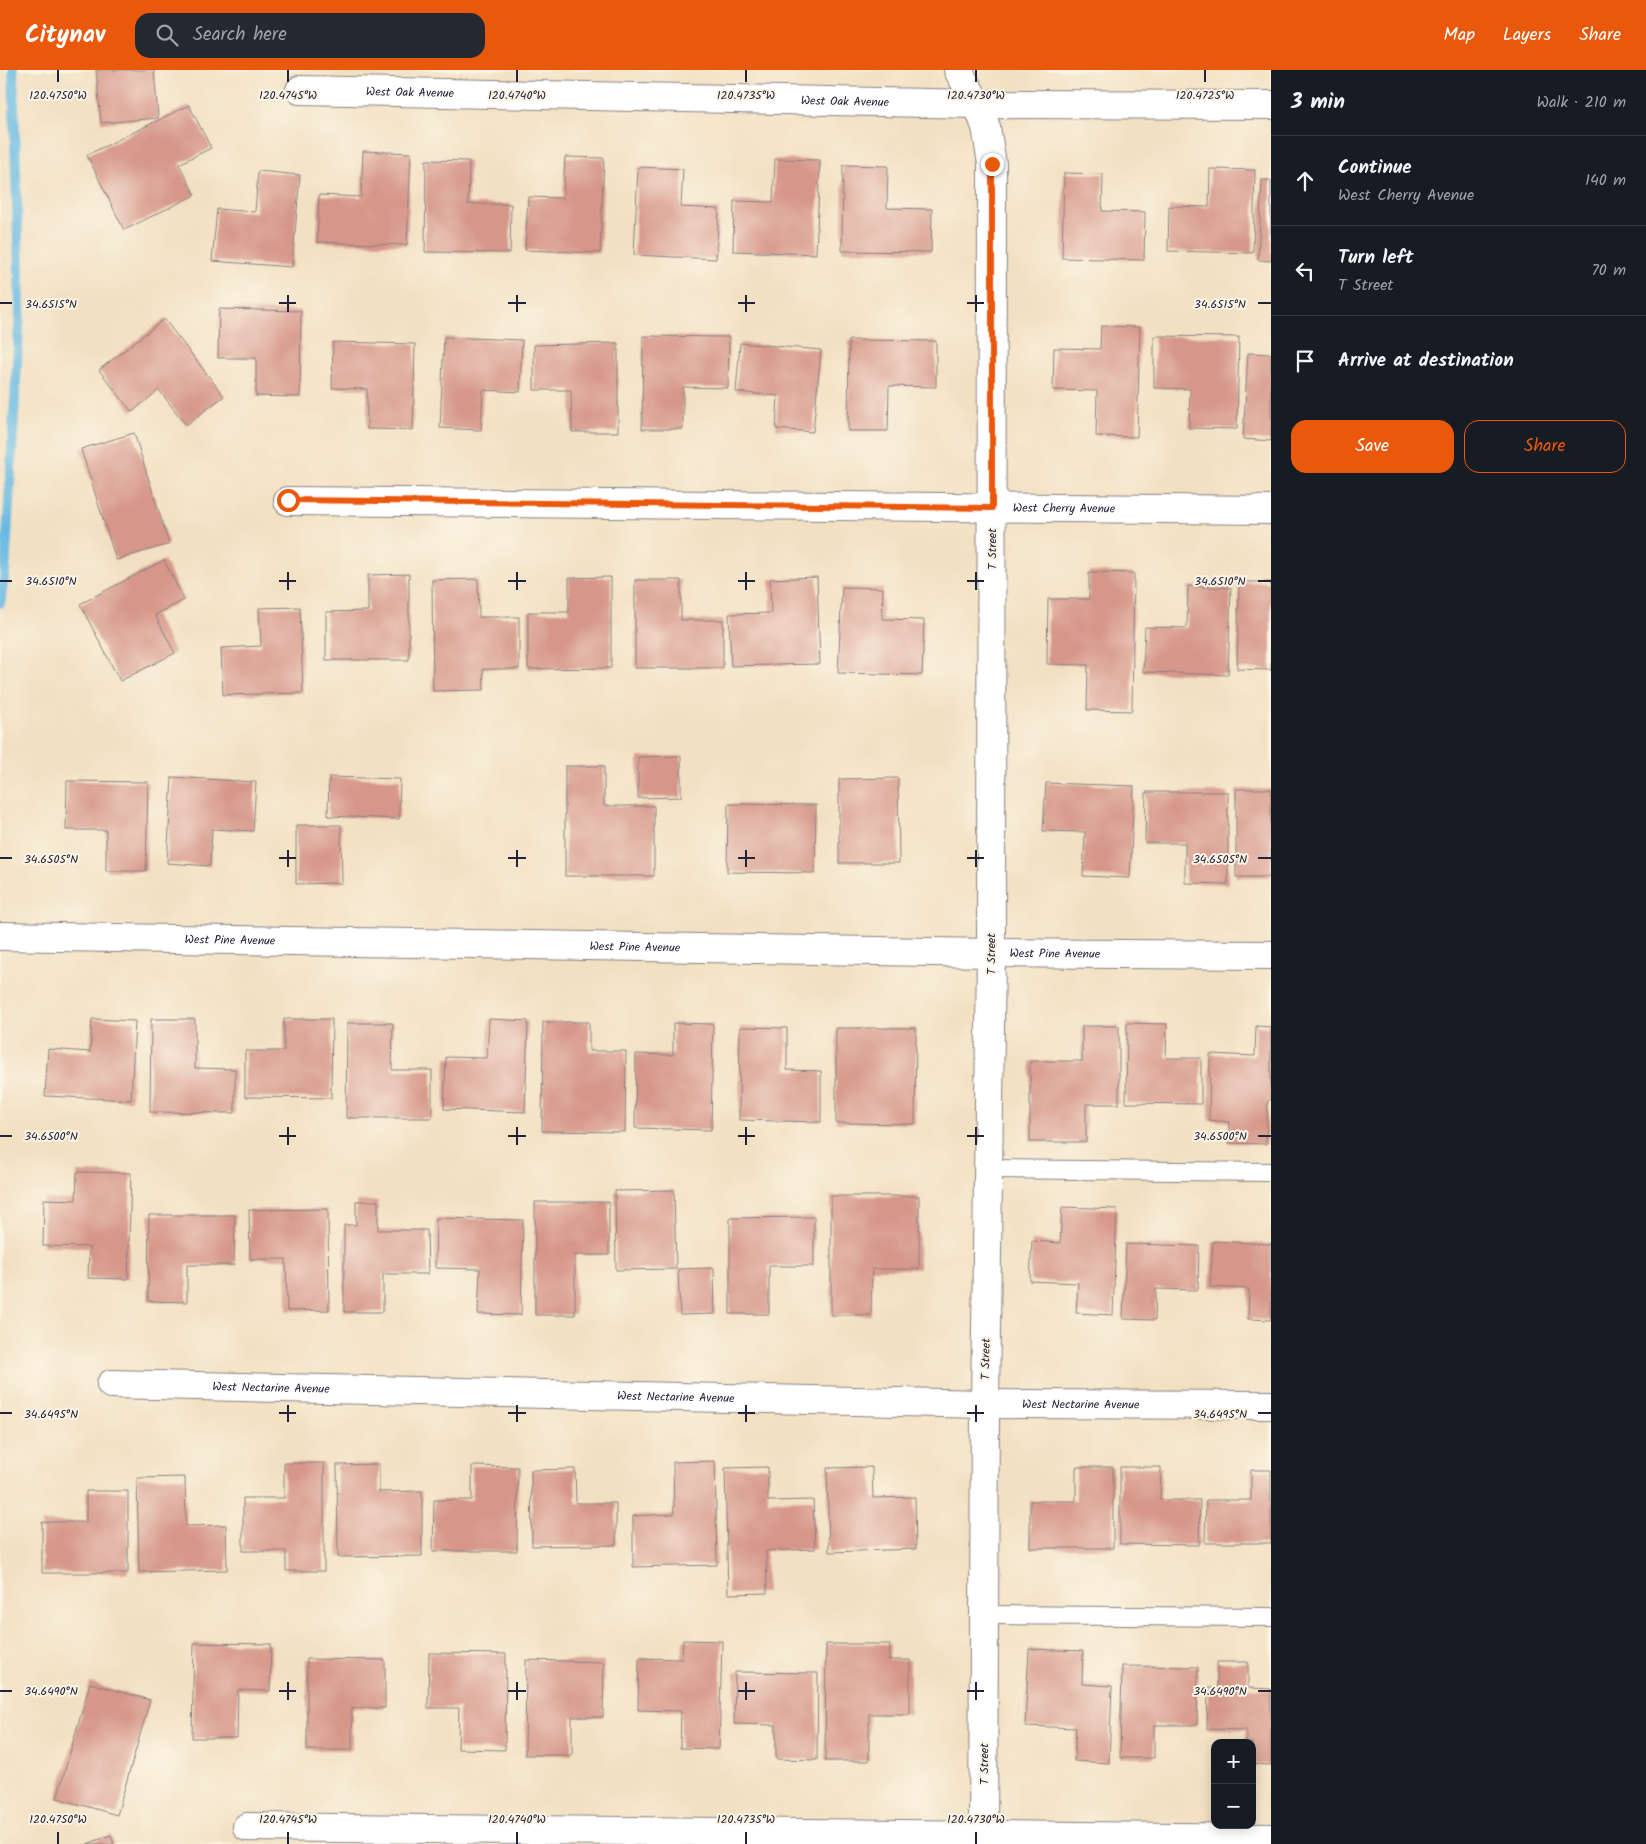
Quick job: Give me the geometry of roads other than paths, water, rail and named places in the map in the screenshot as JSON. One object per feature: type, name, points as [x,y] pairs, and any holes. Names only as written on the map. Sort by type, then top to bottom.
[{"type":"street","name":"T Street","points":[[958,70],[977,104],[986,127],[992,164],[991,953],[985,1404],[983,1840]]},
{"type":"street","name":"West Oak Avenue","points":[[300,90],[977,104],[1271,105]]},
{"type":"street","name":"West Cherry Avenue","points":[[288,500],[1271,510]]},
{"type":"street","name":"West Pine Avenue","points":[[0,936],[991,953],[1271,955]]},
{"type":"street","name":"West Nectarine Avenue","points":[[111,1384],[985,1404],[1271,1405]]},
{"type":"street","points":[[247,1827],[583,1837],[983,1840],[1271,1838]]},
{"type":"lane","points":[[989,1169],[1271,1172]]},
{"type":"lane","points":[[984,1615],[1271,1617]]},
{"type":"waterway","points":[[0,603],[5,572],[20,310],[13,70]]}]
